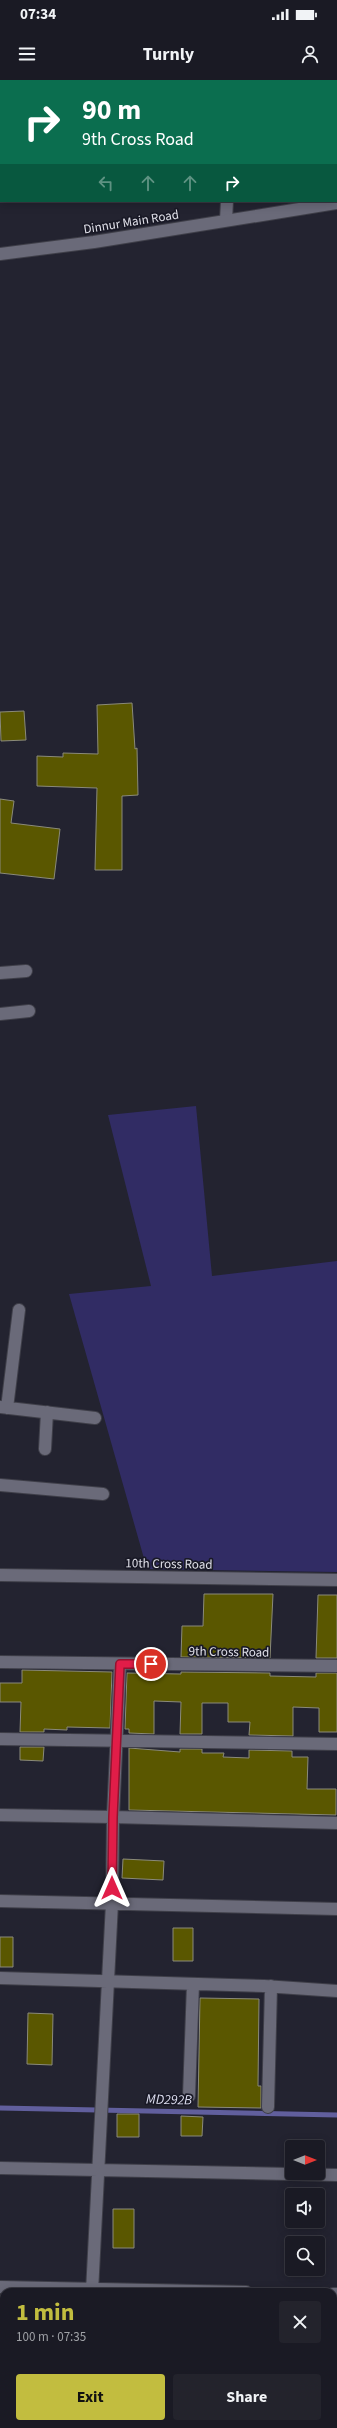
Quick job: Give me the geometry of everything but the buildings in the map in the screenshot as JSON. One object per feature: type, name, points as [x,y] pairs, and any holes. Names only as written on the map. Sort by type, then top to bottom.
[{"type":"street","points":[[226,220],[227,202]]},
{"type":"street","name":"Dinnur Main Road","points":[[0,254],[94,242],[337,203]]},
{"type":"street","points":[[0,973],[26,971]]},
{"type":"street","points":[[0,1014],[29,1011]]},
{"type":"street","points":[[18,1310],[4,1408],[95,1418]]},
{"type":"street","points":[[46,1449],[47,1412]]},
{"type":"street","points":[[0,1485],[103,1494]]},
{"type":"street","name":"10th Cross Road","points":[[0,1575],[337,1580]]},
{"type":"street","name":"9th Cross Road","points":[[0,1662],[337,1666]]},
{"type":"street","points":[[92,2288],[112,1903],[113,1817],[120,1664]]},
{"type":"street","points":[[0,1738],[337,1744]]},
{"type":"street","points":[[0,1815],[337,1823]]},
{"type":"street","points":[[0,1901],[337,1909]]},
{"type":"street","points":[[0,1978],[270,1986],[337,1990]]},
{"type":"street","points":[[189,2096],[193,1984]]},
{"type":"street","points":[[268,2107],[270,1986]]},
{"type":"street","points":[[0,2168],[337,2175]]},
{"type":"street","points":[[0,2287],[31,2288]]},
{"type":"shaded area","points":[[196,1106],[212,1276],[337,1261],[337,1572],[147,1569],[69,1294],[151,1286],[108,1115]]},
{"type":"waterway","name":"MD292B","points":[[0,2108],[337,2115]]},
{"type":"route","points":[[112,1888],[113,1817],[120,1664],[151,1664]]}]
